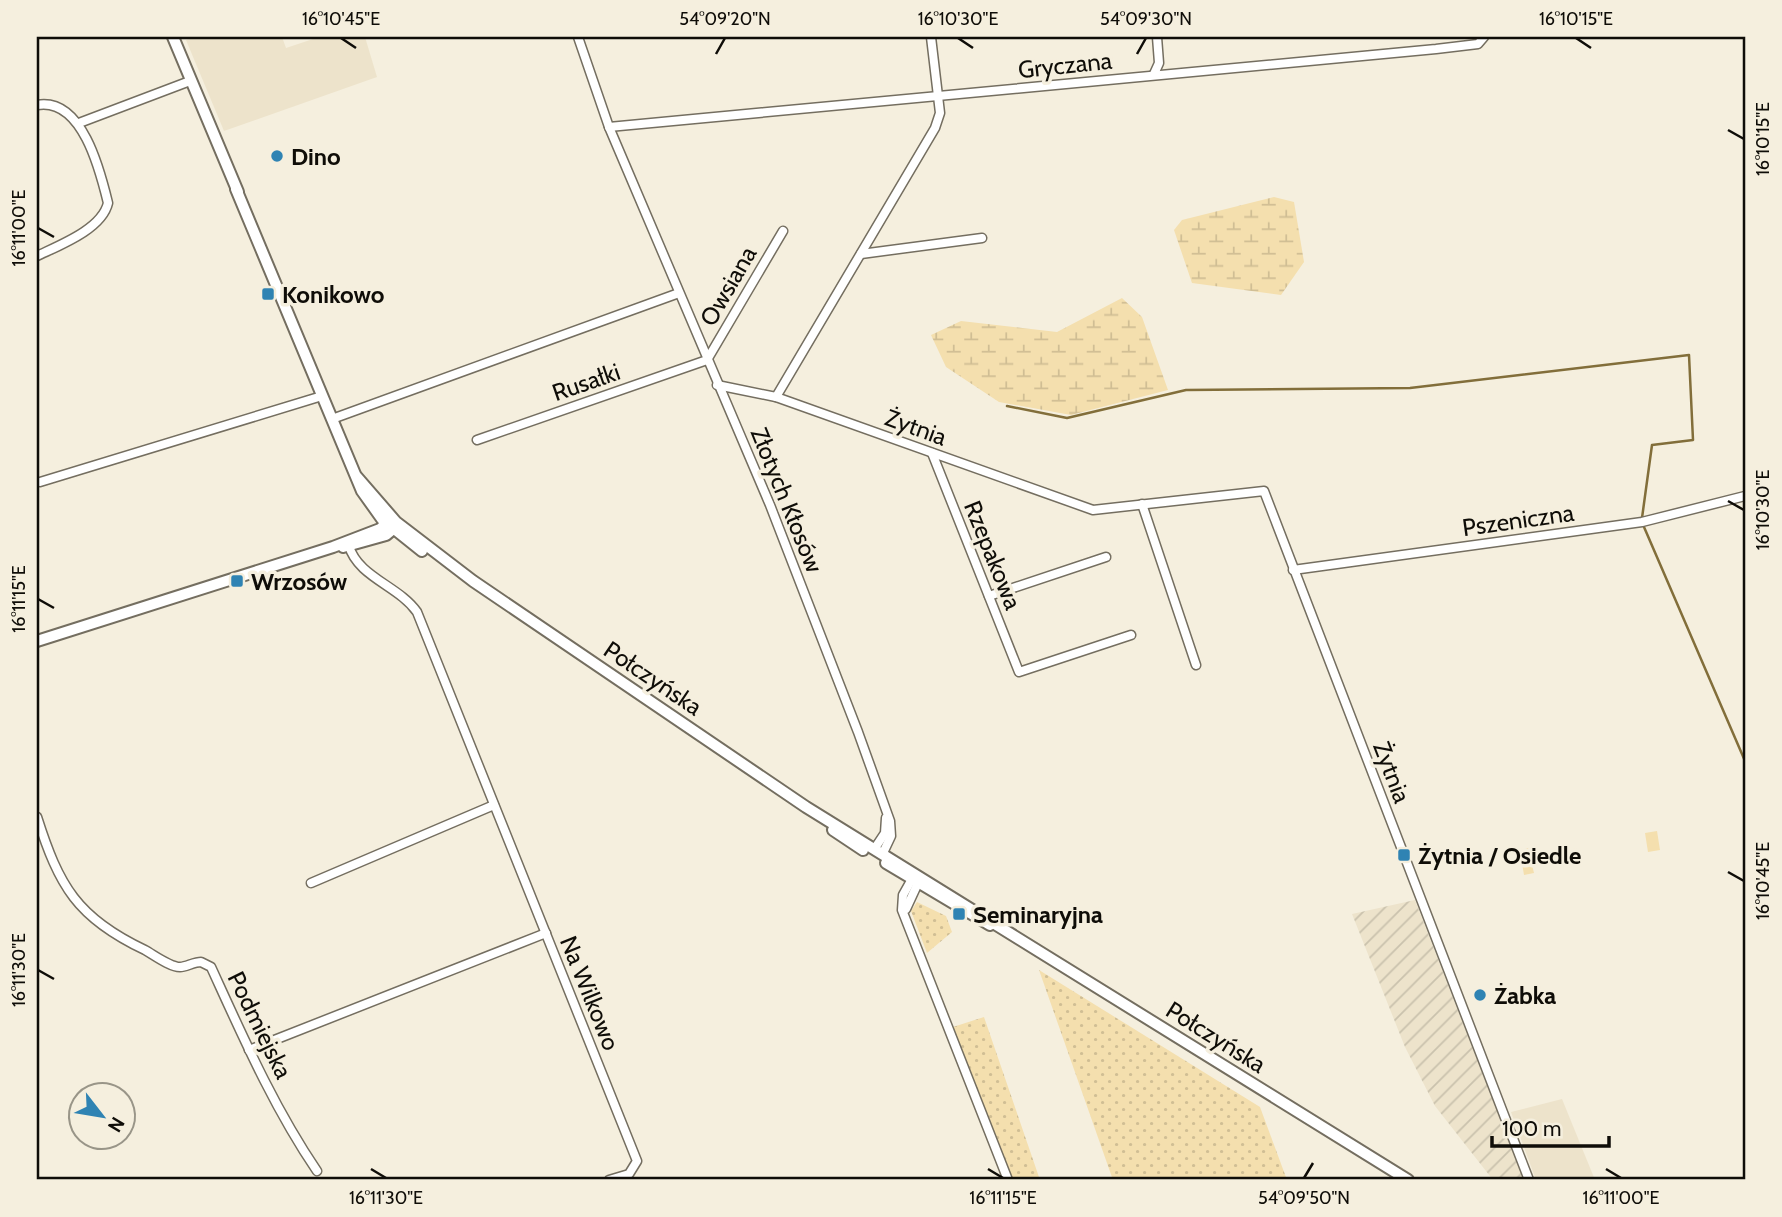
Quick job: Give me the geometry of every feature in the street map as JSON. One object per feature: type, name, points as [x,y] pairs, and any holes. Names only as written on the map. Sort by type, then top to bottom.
[{"type":"main road","name":"Połczyńska","points":[[173,37],[357,477],[393,524],[810,810],[917,879],[1408,1180]]},
{"type":"main road","points":[[333,547],[349,546],[393,524]]},
{"type":"main road","points":[[37,641],[333,547],[393,524]]},
{"type":"street","name":"Złotych Kłosów","points":[[578,37],[609,127],[770,505],[858,732],[892,831],[877,852]]},
{"type":"street","points":[[776,397],[935,128],[940,113],[931,37]]},
{"type":"street","points":[[1154,74],[1159,63],[1157,37]]},
{"type":"street","name":"Gryczana","points":[[609,127],[939,98],[1154,74],[1436,49],[1478,44],[1484,37]]},
{"type":"street","points":[[79,123],[190,81]]},
{"type":"street","points":[[37,105],[59,106],[79,123],[108,203],[105,215],[97,223],[37,256]]},
{"type":"street","name":"Owsiana","points":[[707,360],[783,231]]},
{"type":"street","points":[[861,254],[982,238]]},
{"type":"street","points":[[332,419],[679,293]]},
{"type":"street","name":"Rusałki","points":[[477,440],[707,360]]},
{"type":"street","name":"Żytnia","points":[[718,385],[776,397],[1093,510],[1264,491],[1529,1180]]},
{"type":"street","points":[[40,482],[322,396]]},
{"type":"street","name":"Rzepakowa","points":[[932,453],[1019,672],[1132,635]]},
{"type":"street","name":"Pszeniczna","points":[[1293,570],[1642,522],[1745,496]]},
{"type":"street","points":[[1142,504],[1196,665]]},
{"type":"street","name":"Na Wilkowo","points":[[349,546],[357,564],[397,589],[417,612],[637,1161],[629,1174],[609,1180]]},
{"type":"street","points":[[989,596],[1106,557]]},
{"type":"street","points":[[311,883],[494,805]]},
{"type":"street","name":"Podmiejska","points":[[37,817],[51,862],[78,904],[116,936],[179,967],[201,962],[211,967],[249,1051],[293,1136],[317,1171]]},
{"type":"street","points":[[917,879],[908,901],[906,916],[1008,1180]]},
{"type":"street","points":[[249,1051],[546,933]]},
{"type":"shaded area","points":[[196,37],[282,37],[286,48],[319,37],[365,37],[377,77],[224,131],[186,40]]},
{"type":"shaded area","points":[[1415,900],[1524,1180],[1493,1180],[1435,1106],[1405,1047],[1352,914]]},
{"type":"shaded area","points":[[1562,1099],[1595,1180],[1536,1180],[1511,1112]]},
{"type":"green space","points":[[1274,197],[1294,202],[1304,262],[1281,295],[1192,283],[1174,230],[1182,220]]},
{"type":"green space","points":[[1122,298],[1142,317],[1168,390],[1071,415],[999,402],[946,367],[931,335],[961,321],[1057,332]]},
{"type":"green space","points":[[1657,831],[1660,850],[1648,852],[1645,833]]},
{"type":"green space","points":[[1528,848],[1534,873],[1524,875],[1520,851]]},
{"type":"green space","points":[[917,902],[946,916],[952,932],[927,953],[911,911]]},
{"type":"green space","points":[[1039,970],[1260,1107],[1287,1180],[1113,1180]]},
{"type":"green space","points":[[984,1017],[1040,1180],[1012,1180],[953,1027]]},
{"type":"waterway","points":[[1007,406],[1067,418],[1186,390],[1410,388],[1689,355],[1693,440],[1652,445],[1642,518]]},
{"type":"waterway","points":[[1644,527],[1745,761]]},
{"type":"place","name":"Dino","points":[[277,156]]},
{"type":"place","name":"Konikowo","points":[[268,294]]},
{"type":"place","name":"Wrzosów","points":[[237,581]]},
{"type":"place","name":"Żytnia / Osiedle","points":[[1404,855]]},
{"type":"place","name":"Seminaryjna","points":[[959,914]]},
{"type":"place","name":"Żabka","points":[[1480,995]]}]
